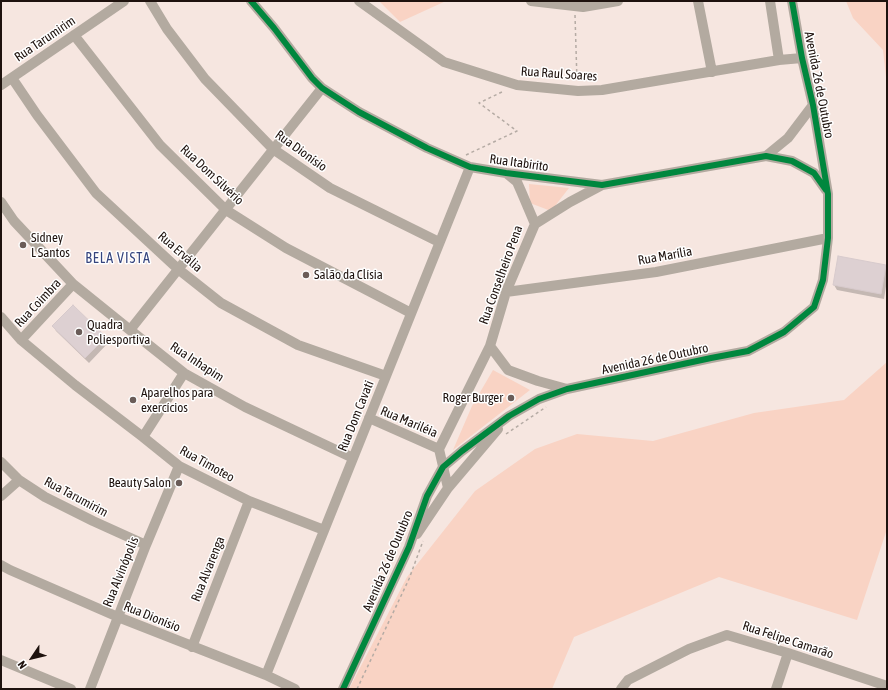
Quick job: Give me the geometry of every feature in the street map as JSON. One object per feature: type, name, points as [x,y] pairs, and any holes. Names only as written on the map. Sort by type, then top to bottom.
[{"type":"street","name":"Rua Tarumirim","points":[[1,85],[124,1]]},
{"type":"street","name":"Rua Dionísio","points":[[150,1],[167,29],[205,80],[273,150],[330,188],[439,242]]},
{"type":"street","name":"Rua Itabirito","points":[[251,1],[274,28],[312,78],[322,88],[359,112],[426,148],[455,160],[472,162],[506,173],[602,185],[766,156],[792,161],[814,173],[828,194]]},
{"type":"street","name":"Rua Raul Soares","points":[[359,1],[444,62],[517,85],[578,91],[602,90],[779,60],[802,58]]},
{"type":"street","points":[[531,1],[583,7],[618,1]]},
{"type":"street","points":[[698,1],[712,72]]},
{"type":"street","points":[[770,1],[779,60]]},
{"type":"street","name":"Avenida 26 de Outubro","points":[[343,689],[409,547],[427,496],[443,467],[462,451],[509,416],[539,400],[567,389],[704,359],[748,351],[784,332],[814,307],[823,280],[828,238],[828,194],[813,104],[802,58],[792,1]]},
{"type":"street","name":"Rua Dom Silvério","points":[[74,35],[160,145],[226,210],[286,248],[411,312]]},
{"type":"street","name":"Rua Ervália","points":[[12,78],[37,115],[96,193],[178,269],[221,302],[298,345],[386,376]]},
{"type":"street","points":[[130,330],[322,88]]},
{"type":"street","name":"Rua Itabirito","points":[[766,156],[788,138],[813,104]]},
{"type":"street","name":"Rua Dom Cavati","points":[[266,675],[472,162]]},
{"type":"street","name":"Rua Conselheiro Pena","points":[[439,449],[490,346],[506,292],[534,224],[517,182],[506,173]]},
{"type":"street","name":"Rua Itabirito","points":[[534,224],[602,185]]},
{"type":"street","name":"Rua Inhapim","points":[[1,202],[14,221],[73,284],[184,373],[246,407],[353,458]]},
{"type":"street","name":"Rua Marília","points":[[506,292],[656,272],[828,238]]},
{"type":"street","name":"Rua Coimbra","points":[[21,340],[73,284]]},
{"type":"street","name":"Rua Timoteo","points":[[1,318],[21,340],[75,385],[179,466],[249,501],[324,530]]},
{"type":"street","points":[[490,346],[508,370],[538,381],[567,389]]},
{"type":"street","points":[[143,437],[184,373]]},
{"type":"street","name":"Avenida 26 de Outubro","points":[[409,547],[448,488],[509,416]]},
{"type":"street","name":"Rua Mariléia","points":[[369,418],[439,449]]},
{"type":"street","points":[[439,449],[448,488]]},
{"type":"street","name":"Rua Tarumirim","points":[[1,462],[19,480],[45,497],[86,518],[146,545]]},
{"type":"street","name":"Rua Alvinópolis","points":[[90,689],[146,545],[179,466]]},
{"type":"street","points":[[1,496],[19,480]]},
{"type":"street","name":"Rua Alvarenga","points":[[192,647],[249,501]]},
{"type":"street","name":"Rua Dionísio","points":[[1,565],[118,617],[266,675],[295,689]]},
{"type":"street","name":"Rua Felipe Camarão","points":[[621,689],[628,680],[689,649],[727,635],[788,653],[887,686]]},
{"type":"street","points":[[776,689],[788,653]]},
{"type":"street","points":[[1,660],[71,689]]},
{"type":"path","points":[[575,6],[578,91]]},
{"type":"path","points":[[455,160],[517,130],[480,103],[517,85]]},
{"type":"path","points":[[467,155],[472,162]]},
{"type":"path","points":[[507,434],[546,407]]},
{"type":"path","points":[[357,689],[409,579],[424,539]]},
{"type":"shaded area","points":[[379,1],[446,1],[400,22]]},
{"type":"shaded area","points":[[846,1],[887,1],[887,86],[883,50],[853,18]]},
{"type":"shaded area","points":[[529,184],[569,188],[551,211],[530,203]]},
{"type":"shaded area","points":[[887,362],[887,529],[857,620],[719,577],[574,637],[552,689],[349,689],[407,577],[475,491],[535,449],[577,434],[653,441],[754,413],[844,400]]},
{"type":"shaded area","points":[[493,370],[530,390],[453,450],[472,406]]},
{"type":"building","points":[[838,256],[886,265],[881,294],[833,285]]},
{"type":"building","name":"Quadra Poliesportiva","points":[[73,305],[106,337],[85,358],[52,326]]},
{"type":"cycle path","points":[[251,1],[274,28],[312,78],[322,88],[359,112],[427,148],[470,167],[602,185],[766,156],[792,161],[814,173],[826,190]]},
{"type":"cycle path","points":[[343,689],[409,547],[427,496],[443,467],[462,451],[509,416],[539,399],[567,389],[748,351],[784,332],[814,307],[823,280],[828,238],[828,194],[813,105],[802,58],[792,1]]},
{"type":"place","name":"Sidney L Santos","points":[[23,245]]},
{"type":"place","name":"Salão da Clísia","points":[[306,275]]},
{"type":"place","name":"Quadra Poliesportiva","points":[[79,332]]},
{"type":"place","name":"Roger Burger","points":[[511,398]]},
{"type":"place","name":"Aparelhos para exercícios","points":[[133,400]]},
{"type":"place","name":"Beauty Salon","points":[[179,483]]},
{"type":"district","name":"BELA VISTA","points":[[118,259]]}]
